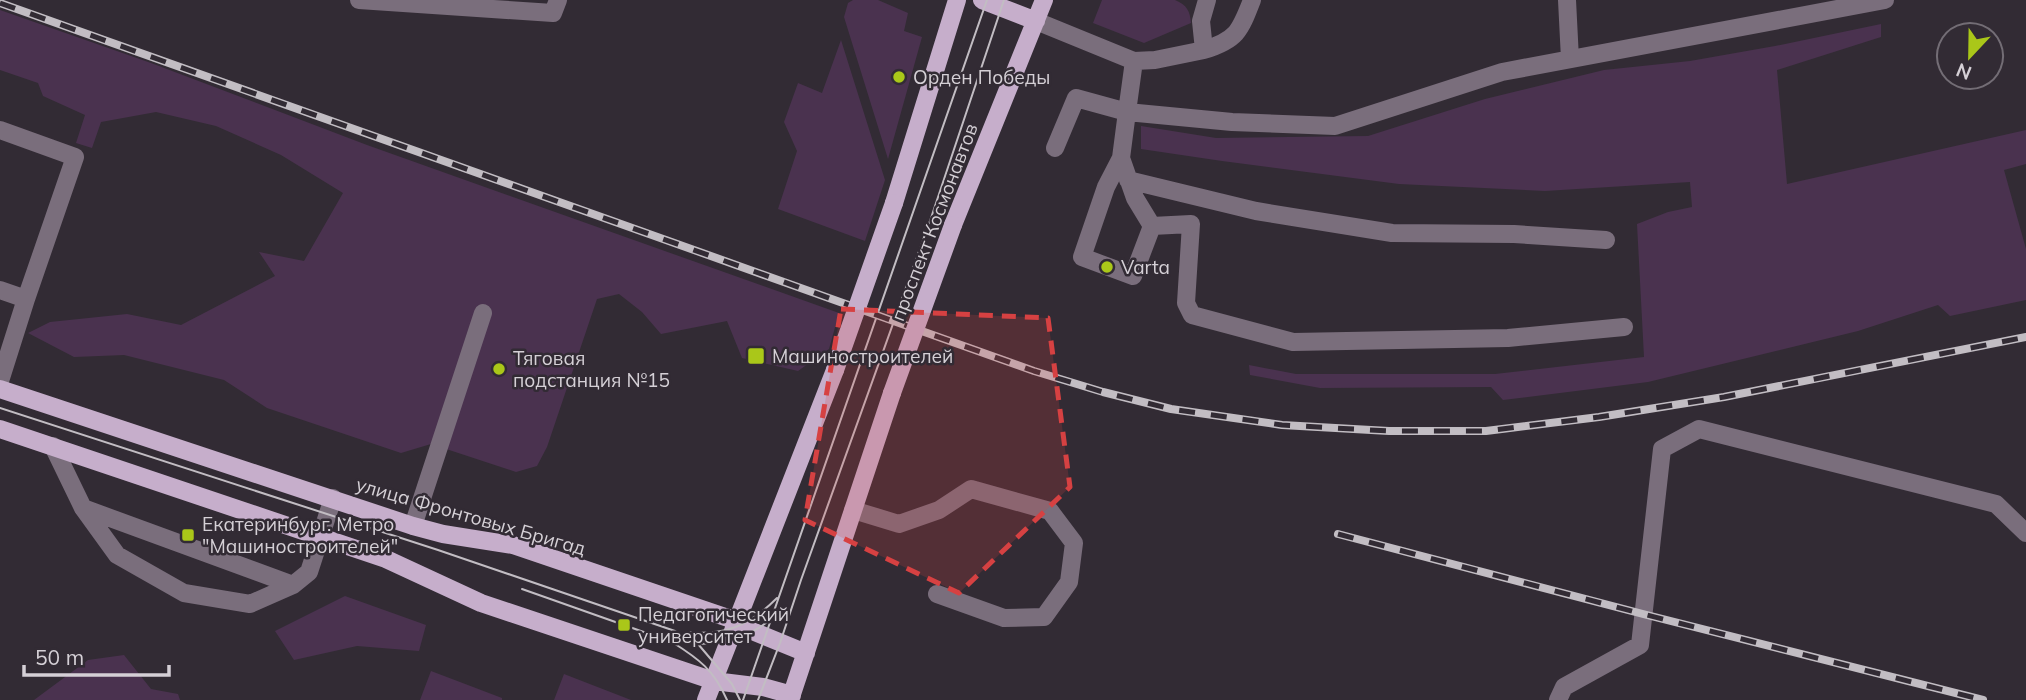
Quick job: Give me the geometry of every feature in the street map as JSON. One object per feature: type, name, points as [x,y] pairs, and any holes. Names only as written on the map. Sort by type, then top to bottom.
[{"type":"main road","points":[[706,700],[835,370],[894,203],[957,0]]},
{"type":"main road","points":[[982,0],[1036,21]]},
{"type":"main road","name":"проспект Космонавтов","points":[[791,697],[892,393],[953,225],[1044,0]]},
{"type":"main road","name":"улица Фронтовых Бригад","points":[[0,390],[413,526],[443,534],[513,545],[737,621],[752,631],[806,653]]},
{"type":"main road","points":[[0,429],[386,559],[481,603],[714,681],[763,687],[791,697]]},
{"type":"street","points":[[359,0],[553,13],[558,0]]},
{"type":"street","points":[[1036,21],[1134,61],[1154,60],[1223,44],[1242,27],[1252,0]]},
{"type":"street","points":[[1567,0],[1570,59]]},
{"type":"street","points":[[1055,148],[1076,98],[1127,112],[1232,122],[1335,126],[1502,72],[1885,0]]},
{"type":"street","points":[[1200,2],[1204,50]]},
{"type":"street","points":[[1535,47],[1537,65]]},
{"type":"street","points":[[1134,61],[1121,158],[1106,187],[1082,257],[1133,276],[1152,226]]},
{"type":"street","points":[[0,130],[75,157],[0,381]]},
{"type":"street","points":[[1121,158],[1135,198],[1152,226]]},
{"type":"street","points":[[1128,180],[1256,211],[1392,233],[1514,234],[1606,240]]},
{"type":"street","points":[[1152,226],[1191,224],[1186,303],[1192,315],[1293,342],[1508,338],[1624,327]]},
{"type":"street","points":[[0,290],[26,299]]},
{"type":"street","points":[[413,526],[483,313]]},
{"type":"street","points":[[1558,700],[1564,687],[1640,645],[1662,449],[1699,429],[1996,504],[2026,533]]},
{"type":"street","points":[[53,446],[83,508],[117,555],[184,593],[250,604],[293,585],[309,572],[333,498]]},
{"type":"street","points":[[853,510],[899,524],[940,510],[971,489],[1050,511],[1074,542],[1069,582],[1044,617],[1004,618],[936,594]]},
{"type":"street","points":[[83,508],[293,585]]},
{"type":"highlighted area","points":[[841,309],[1048,318],[1070,487],[959,593],[805,520]]},
{"type":"shaded area","points":[[853,0],[878,0],[908,13],[904,31],[922,37],[888,159],[844,17],[848,3]]},
{"type":"shaded area","points":[[1102,0],[1175,0],[1187,9],[1191,23],[1144,43],[1093,23]]},
{"type":"shaded area","points":[[0,10],[151,63],[367,145],[839,313],[829,349],[798,371],[742,358],[727,321],[661,334],[642,312],[619,294],[597,299],[547,447],[537,466],[516,472],[431,444],[401,453],[267,408],[224,380],[124,355],[74,357],[28,333],[50,322],[127,314],[181,325],[275,276],[259,252],[304,261],[343,193],[281,155],[216,126],[156,112],[101,122],[92,148],[76,143],[85,115],[43,96],[38,83],[0,70]]},
{"type":"shaded area","points":[[1881,24],[1881,37],[1777,70],[1787,184],[2026,130],[2026,164],[2004,170],[2026,249],[2026,300],[1950,316],[1938,305],[1858,331],[1648,382],[1503,400],[1491,387],[1320,388],[1250,375],[1249,365],[1296,374],[1495,374],[1644,357],[1637,224],[1668,212],[1692,207],[1690,182],[1545,191],[1399,184],[1141,149],[1141,126],[1216,138],[1368,136],[1485,99],[1604,70],[1690,61]]},
{"type":"shaded area","points":[[841,40],[885,180],[865,241],[778,209],[797,151],[784,122],[798,83],[822,93]]},
{"type":"shaded area","points":[[345,596],[426,625],[419,651],[357,646],[294,660],[275,631]]},
{"type":"shaded area","points":[[124,655],[151,689],[178,694],[180,700],[34,700],[88,660]]},
{"type":"shaded area","points":[[431,671],[502,698],[502,700],[420,700]]},
{"type":"shaded area","points":[[564,674],[631,700],[554,700]]},
{"type":"tram line","points":[[743,700],[987,0]]},
{"type":"tram line","points":[[758,700],[931,218],[1004,0]]},
{"type":"tram line","points":[[0,408],[438,550],[675,631],[698,644],[732,684],[740,700]]},
{"type":"tram line","points":[[522,589],[672,642],[705,666],[727,700]]},
{"type":"tram line","points":[[686,632],[713,632],[736,627],[756,616],[777,598]]},
{"type":"tram line","points":[[693,644],[736,638],[757,629],[774,616]]},
{"type":"railway","points":[[0,3],[1034,371],[1171,409],[1282,425],[1389,431],[1486,431],[1599,417],[1724,397],[2026,337]]},
{"type":"railway","points":[[1338,534],[1983,700]]},
{"type":"place","name":"Орден Победы","points":[[899,77]]},
{"type":"place","name":"Varta","points":[[1107,267]]},
{"type":"place","name":"Машиностроителей","points":[[756,356]]},
{"type":"place","name":"Тяговая подстанция №15","points":[[499,369]]},
{"type":"place","name":"Екатеринбург. Метро \"Машиностроителей\"","points":[[188,535]]},
{"type":"place","name":"Педагогический университет","points":[[624,625]]}]
